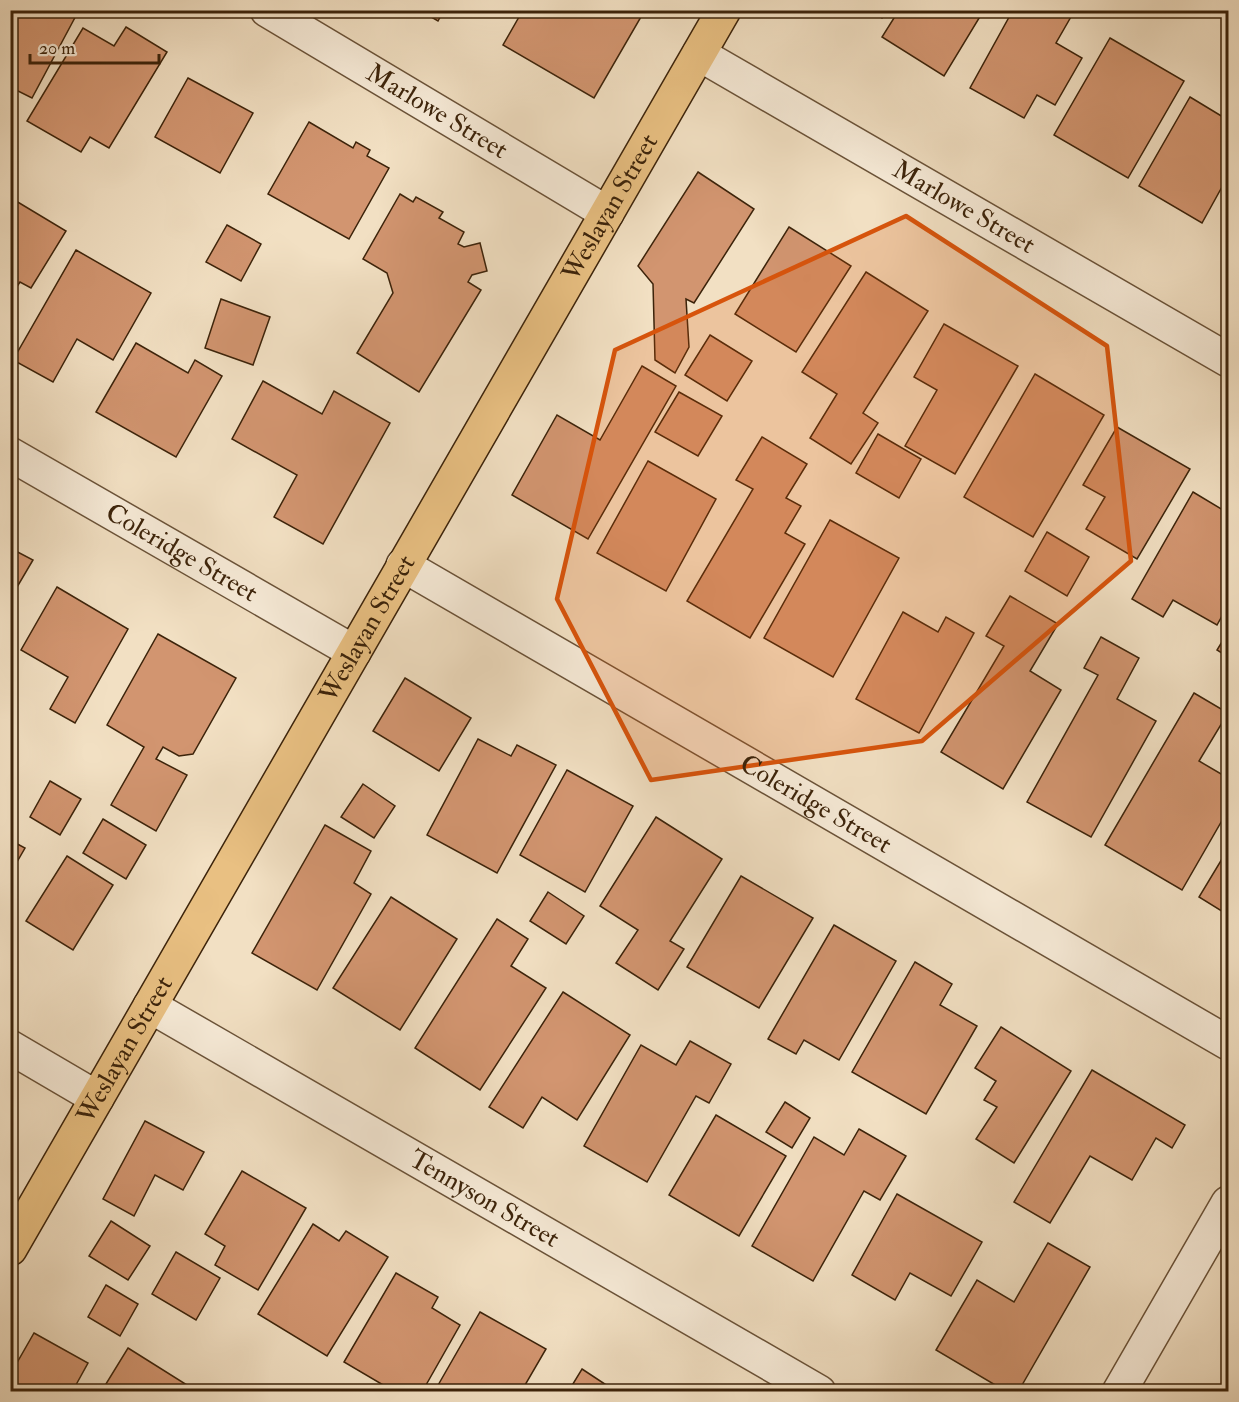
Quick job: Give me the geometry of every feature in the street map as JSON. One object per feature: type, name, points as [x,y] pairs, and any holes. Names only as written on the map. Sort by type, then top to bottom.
[{"type":"main road","name":"Weslayan Street","points":[[10,1249],[724,10]]},
{"type":"street","name":"Marlowe Street","points":[[267,10],[607,213]]},
{"type":"street","name":"Marlowe Street","points":[[699,54],[1228,360]]},
{"type":"street","name":"Coleridge Street","points":[[10,454],[354,652]]},
{"type":"street","name":"Coleridge Street","points":[[404,566],[1228,1043]]},
{"type":"street","name":"Tennyson Street","points":[[150,1006],[819,1392]]},
{"type":"street","points":[[10,1047],[97,1098]]},
{"type":"street","points":[[1119,1392],[1228,1203]]},
{"type":"highlighted area","points":[[906,216],[1107,346],[1131,561],[922,741],[651,780],[557,599],[615,350]]},
{"type":"building","points":[[10,10],[79,10],[32,98],[10,87]]},
{"type":"building","points":[[419,10],[444,10],[438,21]]},
{"type":"building","points":[[476,10],[492,10],[488,17]]},
{"type":"building","points":[[523,10],[645,10],[594,98],[503,45]]},
{"type":"building","points":[[826,10],[840,10],[836,16]]},
{"type":"building","points":[[869,10],[886,10],[882,18]]},
{"type":"building","points":[[899,10],[984,10],[944,76],[882,37]]},
{"type":"building","points":[[1013,10],[1064,10],[1072,15],[1056,43],[1082,58],[1055,105],[1037,95],[1024,118],[970,88]]},
{"type":"building","points":[[126,27],[167,52],[109,148],[90,137],[81,152],[27,121],[83,28],[114,46]]},
{"type":"building","points":[[1110,38],[1184,81],[1128,178],[1054,135]]},
{"type":"building","points":[[188,78],[253,113],[220,173],[155,137]]},
{"type":"building","points":[[1190,97],[1228,120],[1228,176],[1202,223],[1139,186]]},
{"type":"building","points":[[309,122],[353,148],[356,142],[370,150],[367,156],[389,168],[349,239],[268,194]]},
{"type":"building","points":[[698,172],[754,209],[694,303],[686,299],[689,347],[675,373],[655,360],[653,284],[638,266]]},
{"type":"building","points":[[400,194],[413,202],[416,197],[443,212],[439,218],[464,232],[458,244],[464,247],[480,243],[487,271],[472,275],[468,282],[481,290],[419,392],[357,353],[393,293],[387,273],[363,259]]},
{"type":"building","points":[[16,201],[66,231],[31,288],[20,282],[10,297],[10,211]]},
{"type":"building","points":[[227,225],[261,244],[241,281],[206,262]]},
{"type":"building","points":[[789,227],[851,266],[796,352],[735,314]]},
{"type":"building","points":[[76,250],[151,293],[113,360],[77,339],[53,382],[13,360]]},
{"type":"building","points":[[866,272],[928,311],[863,413],[878,423],[851,464],[810,438],[837,394],[802,372]]},
{"type":"building","points":[[221,299],[270,317],[253,365],[205,348]]},
{"type":"building","points":[[944,324],[1018,366],[955,474],[905,446],[937,390],[914,377]]},
{"type":"building","points":[[710,335],[752,361],[727,401],[685,375]]},
{"type":"building","points":[[136,343],[188,373],[195,360],[222,376],[176,457],[96,412]]},
{"type":"building","points":[[642,366],[676,386],[588,539],[512,495],[557,415],[600,440]]},
{"type":"building","points":[[1035,374],[1104,415],[1033,537],[964,497]]},
{"type":"building","points":[[263,381],[322,414],[334,391],[390,423],[323,544],[274,517],[297,475],[232,439]]},
{"type":"building","points":[[679,392],[722,416],[698,456],[655,432]]},
{"type":"building","points":[[1117,427],[1190,469],[1137,559],[1086,529],[1105,497],[1083,485]]},
{"type":"building","points":[[878,434],[921,459],[899,498],[856,473]]},
{"type":"building","points":[[762,437],[807,464],[786,498],[801,506],[785,533],[805,544],[750,638],[687,601],[753,489],[736,480]]},
{"type":"building","points":[[648,461],[716,499],[666,591],[597,553]]},
{"type":"building","points":[[1193,492],[1228,513],[1228,605],[1217,625],[1173,600],[1163,617],[1132,599]]},
{"type":"building","points":[[830,520],[899,558],[833,677],[764,638]]},
{"type":"building","points":[[1047,532],[1089,557],[1067,596],[1025,571]]},
{"type":"building","points":[[10,548],[33,560],[10,599]]},
{"type":"building","points":[[57,587],[128,629],[75,723],[50,709],[68,677],[21,650]]},
{"type":"building","points":[[1010,596],[1058,624],[1030,671],[1061,690],[1003,789],[941,752],[1004,646],[986,636]]},
{"type":"building","points":[[903,612],[938,632],[946,617],[974,633],[919,733],[856,699]]},
{"type":"building","points":[[1228,632],[1228,657],[1217,650]]},
{"type":"building","points":[[158,634],[236,678],[193,754],[179,756],[163,747],[156,759],[187,775],[156,831],[111,805],[144,747],[107,725]]},
{"type":"building","points":[[1101,637],[1139,658],[1117,699],[1156,721],[1091,837],[1027,802],[1098,675],[1084,668]]},
{"type":"building","points":[[405,678],[471,718],[439,771],[373,731]]},
{"type":"building","points":[[1194,693],[1228,713],[1199,761],[1228,778],[1228,810],[1182,890],[1105,845]]},
{"type":"building","points":[[478,739],[511,756],[517,745],[556,765],[497,873],[427,835]]},
{"type":"building","points":[[567,770],[633,806],[585,892],[520,855]]},
{"type":"building","points":[[50,781],[81,799],[60,835],[30,817]]},
{"type":"building","points":[[363,784],[395,806],[374,838],[341,817]]},
{"type":"building","points":[[656,817],[722,859],[670,941],[684,949],[658,990],[616,963],[638,930],[600,906]]},
{"type":"building","points":[[103,819],[146,845],[126,879],[83,853]]},
{"type":"building","points":[[325,825],[371,851],[354,883],[371,894],[317,990],[252,953]]},
{"type":"building","points":[[10,840],[25,848],[10,874]]},
{"type":"building","points":[[1228,849],[1228,915],[1199,897]]},
{"type":"building","points":[[67,856],[113,885],[73,950],[26,921]]},
{"type":"building","points":[[741,876],[813,918],[759,1008],[687,967]]},
{"type":"building","points":[[548,892],[584,916],[566,944],[530,921]]},
{"type":"building","points":[[391,897],[457,939],[400,1030],[333,988]]},
{"type":"building","points":[[497,919],[528,939],[511,966],[546,988],[480,1090],[415,1048]]},
{"type":"building","points":[[834,925],[896,961],[839,1060],[804,1040],[796,1054],[768,1039]]},
{"type":"building","points":[[915,962],[952,984],[940,1005],[977,1026],[926,1114],[852,1072]]},
{"type":"building","points":[[563,992],[630,1035],[577,1120],[542,1097],[523,1128],[489,1107]]},
{"type":"building","points":[[1001,1027],[1071,1071],[1014,1163],[976,1139],[997,1107],[984,1100],[996,1081],[975,1068]]},
{"type":"building","points":[[690,1041],[731,1064],[709,1103],[696,1096],[647,1182],[584,1146],[641,1045],[676,1065]]},
{"type":"building","points":[[1092,1070],[1185,1125],[1172,1148],[1156,1138],[1132,1180],[1090,1156],[1050,1223],[1014,1202]]},
{"type":"building","points":[[785,1102],[810,1118],[792,1148],[766,1132]]},
{"type":"building","points":[[716,1115],[786,1156],[739,1236],[669,1195]]},
{"type":"building","points":[[145,1121],[204,1152],[183,1190],[155,1175],[134,1216],[103,1199]]},
{"type":"building","points":[[859,1129],[906,1156],[880,1200],[864,1191],[813,1281],[752,1246],[814,1137],[844,1155]]},
{"type":"building","points":[[242,1171],[306,1208],[258,1290],[215,1265],[225,1246],[205,1234]]},
{"type":"building","points":[[897,1194],[982,1242],[951,1296],[910,1273],[895,1300],[852,1275]]},
{"type":"building","points":[[111,1221],[150,1246],[128,1280],[89,1256]]},
{"type":"building","points":[[313,1224],[339,1241],[346,1231],[388,1257],[327,1356],[258,1314]]},
{"type":"building","points":[[1048,1243],[1090,1267],[1018,1392],[1007,1392],[936,1350],[977,1280],[1014,1302]]},
{"type":"building","points":[[176,1252],[220,1278],[196,1320],[152,1294]]},
{"type":"building","points":[[396,1273],[438,1297],[432,1308],[460,1325],[422,1392],[395,1392],[344,1362]]},
{"type":"building","points":[[106,1285],[138,1304],[120,1336],[88,1317]]},
{"type":"building","points":[[480,1312],[546,1349],[521,1392],[444,1392],[437,1387]]},
{"type":"building","points":[[34,1333],[88,1363],[72,1392],[10,1392],[10,1375]]},
{"type":"building","points":[[128,1348],[195,1390],[194,1392],[101,1392]]},
{"type":"building","points":[[582,1369],[617,1392],[568,1392]]},
{"type":"building","points":[[1227,1381],[1228,1392],[1221,1392]]}]
